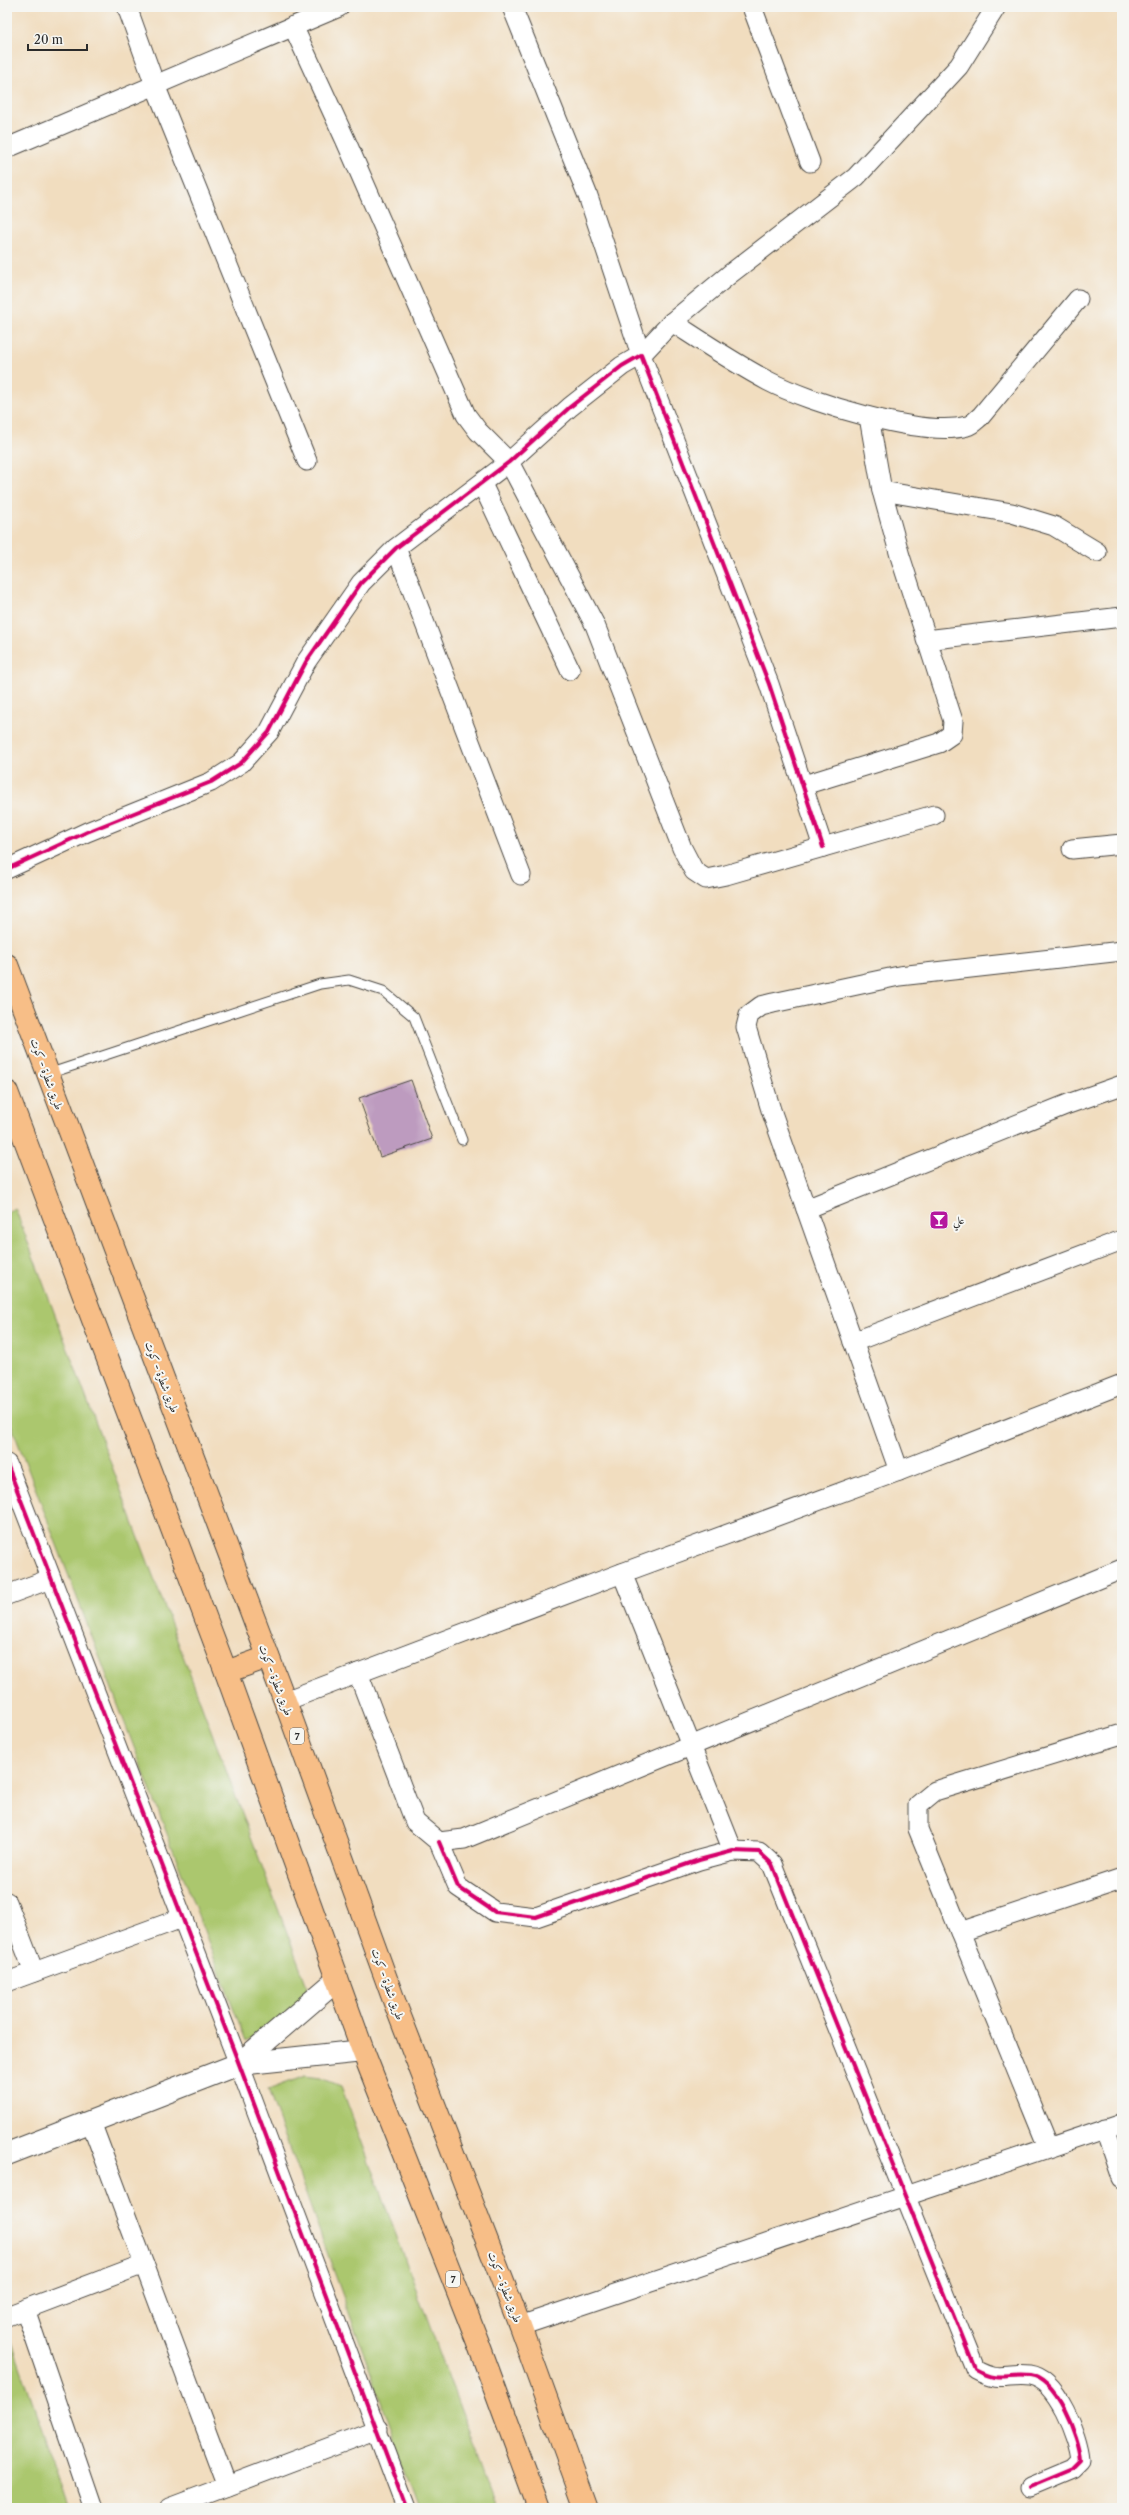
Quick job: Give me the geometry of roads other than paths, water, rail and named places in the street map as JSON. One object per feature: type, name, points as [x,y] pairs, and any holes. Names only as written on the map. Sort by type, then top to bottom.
[{"type":"highway","name":"طريق شطرة - كوت","points":[[7,965],[268,1657],[396,2006],[520,2326],[583,2506]]},
{"type":"highway","name":"7","points":[[7,1092],[226,1672],[363,2050],[477,2340],[539,2508]]},
{"type":"highway","points":[[226,1672],[268,1657]]},
{"type":"street","points":[[127,7],[155,85],[307,461]]},
{"type":"street","points":[[7,148],[339,7]]},
{"type":"street","points":[[512,7],[588,196],[641,355],[769,684],[804,785],[823,847]]},
{"type":"street","points":[[752,7],[810,162]]},
{"type":"street","points":[[7,869],[87,832],[211,782],[241,763],[269,732],[306,662],[361,583],[396,548],[482,484],[509,462],[570,407],[622,366],[641,355],[672,322],[730,274],[856,177],[959,66],[996,7]]},
{"type":"street","points":[[292,26],[346,139],[466,415],[478,431],[509,462],[595,625],[682,848],[694,871],[706,879],[726,875],[934,815]]},
{"type":"street","points":[[672,322],[769,382],[839,408],[869,417],[943,429],[968,426],[981,416],[1078,300]]},
{"type":"street","points":[[804,785],[939,743],[952,734],[953,721],[926,640],[882,491],[869,417]]},
{"type":"street","points":[[482,484],[570,670]]},
{"type":"street","points":[[882,491],[1012,513],[1054,526],[1097,552]]},
{"type":"street","points":[[396,548],[521,875]]},
{"type":"street","points":[[926,640],[1122,617]]},
{"type":"street","points":[[1072,849],[1122,844]]},
{"type":"street","points":[[900,1471],[770,1110],[746,1027],[749,1015],[754,1010],[773,1003],[899,976],[1122,951]]},
{"type":"street","points":[[806,1209],[1068,1104],[1122,1085]]},
{"type":"street","points":[[854,1342],[1122,1240]]},
{"type":"street","points":[[284,1702],[622,1573],[900,1471],[1122,1384]]},
{"type":"street","points":[[7,1464],[50,1579],[239,2064],[378,2429],[406,2508]]},
{"type":"street","points":[[439,1842],[464,1839],[1122,1569]]},
{"type":"street","points":[[622,1573],[733,1851]]},
{"type":"street","points":[[7,1595],[50,1579]]},
{"type":"street","points":[[358,1673],[415,1822],[439,1842],[458,1886],[495,1912],[536,1917],[699,1860],[733,1851],[759,1852],[772,1864],[975,2369],[990,2377],[1029,2376],[1042,2381],[1060,2402],[1080,2447],[1081,2461],[1073,2469],[1030,2487]]},
{"type":"street","points":[[1048,2147],[918,1829],[918,1805],[935,1791],[1122,1734]]},
{"type":"street","points":[[960,1932],[1122,1878]]},
{"type":"street","points":[[7,1902],[34,1972]]},
{"type":"street","points":[[7,1982],[182,1918]]},
{"type":"street","points":[[239,2064],[337,1980]]},
{"type":"street","points":[[7,2154],[239,2064],[363,2050]]},
{"type":"street","points":[[91,2122],[227,2486]]},
{"type":"street","points":[[520,2326],[1113,2126],[1122,2178]]},
{"type":"street","points":[[7,2316],[144,2264]]},
{"type":"street","points":[[25,2309],[93,2508]]},
{"type":"street","points":[[169,2508],[378,2429]]},
{"type":"lane","points":[[47,1074],[320,984],[349,980],[383,991],[414,1017],[462,1140]]},
{"type":"place","name":"علي","points":[[939,1220]]}]
